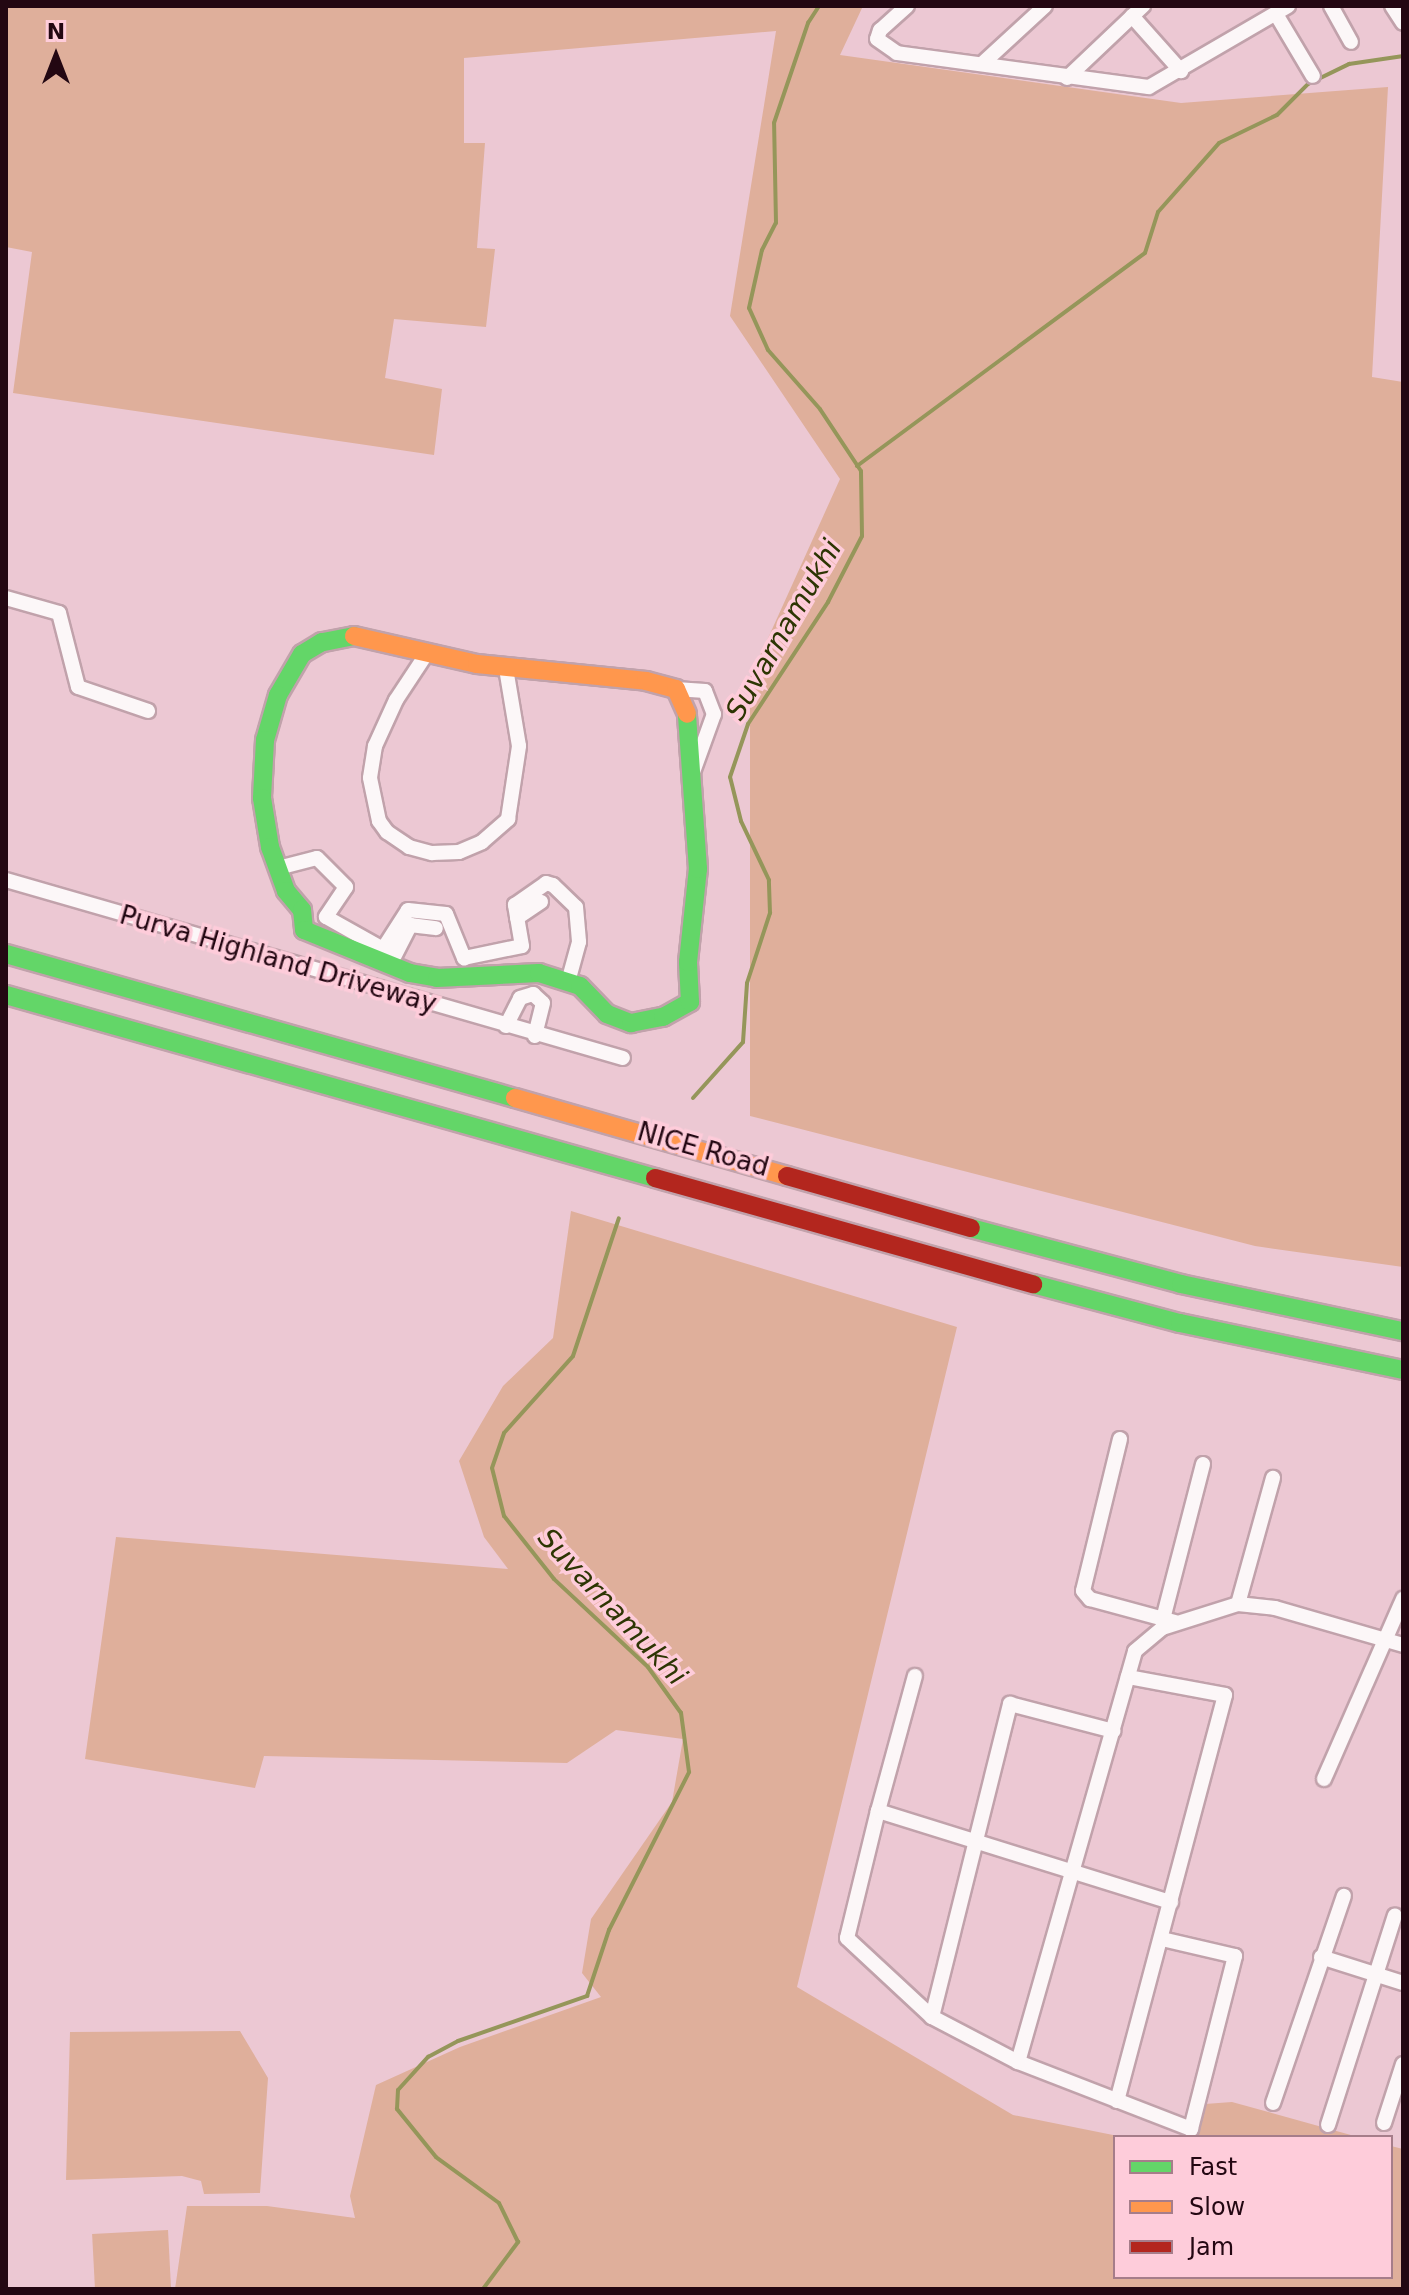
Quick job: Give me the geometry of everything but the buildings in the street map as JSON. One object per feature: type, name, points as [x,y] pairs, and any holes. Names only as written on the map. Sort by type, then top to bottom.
[{"type":"main road","name":"Purva Highland Driveway","points":[[354,636],[427,653],[506,668],[646,681],[676,689],[686,706],[698,869],[688,962],[690,1002],[663,1017],[631,1023],[607,1014],[580,986],[539,973],[437,978],[386,967],[304,930],[302,910],[286,891],[278,868],[262,798],[265,740],[278,695],[302,654],[322,642],[354,636]]},
{"type":"main road","name":"NICE Road","points":[[6,954],[1043,1248],[1195,1287],[1403,1331]]},
{"type":"main road","name":"NICE Road","points":[[6,995],[1050,1289],[1180,1323],[1403,1370]]},
{"type":"street","points":[[907,6],[877,39],[897,53],[1149,87],[1282,10],[1313,76]]},
{"type":"street","points":[[983,63],[1045,6]]},
{"type":"street","points":[[1331,6],[1351,42]]},
{"type":"street","points":[[1392,6],[1403,23]]},
{"type":"street","points":[[1067,78],[1137,11],[1181,71]]},
{"type":"street","points":[[6,598],[59,613],[78,687],[148,711]]},
{"type":"street","points":[[427,653],[396,700],[375,746],[370,778],[379,821],[387,832],[409,847],[432,853],[459,852],[482,842],[508,819],[519,746],[506,668]]},
{"type":"street","points":[[676,689],[705,691],[714,714],[691,778]]},
{"type":"street","points":[[278,868],[317,858],[346,887],[326,917],[395,955],[410,925],[436,928]]},
{"type":"street","name":"Purva Highland Driveway","points":[[6,880],[535,1036],[623,1058]]},
{"type":"street","points":[[383,949],[408,910],[446,914],[464,958],[522,946],[517,918],[518,899],[546,883],[576,907],[579,942],[568,982]]},
{"type":"street","points":[[517,918],[541,902]]},
{"type":"street","points":[[533,994],[539,973]]},
{"type":"street","points":[[506,1026],[520,998],[533,994]]},
{"type":"street","points":[[533,994],[543,1003],[535,1036]]},
{"type":"street","points":[[1120,1439],[1083,1591],[1090,1599],[1169,1620],[1238,1604],[1275,1608],[1403,1645]]},
{"type":"street","points":[[1018,2062],[1075,1874],[1135,1651],[1169,1620],[1203,1464]]},
{"type":"street","points":[[1238,1604],[1273,1478]]},
{"type":"street","points":[[1324,1779],[1403,1599]]},
{"type":"street","points":[[915,1676],[847,1938],[932,2017],[1018,2062],[1191,2129],[1235,1956],[1162,1939]]},
{"type":"street","points":[[1117,2101],[1225,1695],[1128,1677]]},
{"type":"street","points":[[932,2017],[1010,1704],[1114,1731]]},
{"type":"street","points":[[878,1811],[1171,1902]]},
{"type":"street","points":[[1273,2103],[1344,1896]]},
{"type":"street","points":[[1328,2125],[1395,1915]]},
{"type":"street","points":[[1321,1957],[1403,1983]]},
{"type":"street","points":[[1384,2123],[1403,2064]]},
{"type":"shaded area","points":[[6,6],[863,6],[840,55],[1181,103],[1388,87],[1372,377],[1403,382],[1403,1267],[1255,1246],[750,1116],[750,678],[840,479],[730,316],[776,31],[464,58],[464,143],[485,143],[477,248],[495,249],[486,327],[394,319],[385,378],[442,389],[434,455],[13,393],[32,252],[6,247]]},
{"type":"shaded area","points":[[571,1211],[957,1327],[797,1987],[1013,2115],[1113,2135],[1113,2279],[1393,2279],[1393,2146],[1403,2149],[1403,2289],[175,2289],[187,2206],[267,2206],[355,2218],[350,2196],[376,2085],[460,2047],[601,1997],[582,1973],[591,1919],[672,1802],[683,1739],[616,1730],[567,1763],[264,1756],[255,1788],[85,1759],[116,1537],[508,1569],[484,1537],[459,1461],[503,1386],[553,1338]]},
{"type":"shaded area","points":[[240,2031],[268,2078],[260,2193],[204,2194],[201,2181],[182,2176],[66,2180],[70,2032]]},
{"type":"shaded area","points":[[1232,2102],[1351,2135],[1197,2135],[1205,2104]]},
{"type":"shaded area","points":[[168,2230],[171,2289],[95,2289],[92,2234]]},
{"type":"waterway","name":"Suvarnamukhi","points":[[693,1098],[743,1042],[747,983],[770,913],[769,880],[741,821],[730,777],[748,724],[828,602],[862,536],[861,471],[820,409],[768,350],[749,308],[762,250],[776,223],[774,123],[808,23],[819,6]]},
{"type":"waterway","points":[[857,466],[1145,253],[1158,212],[1219,143],[1277,115],[1308,84],[1349,64],[1403,56]]},
{"type":"waterway","name":"Suvarnamukhi","points":[[483,2289],[518,2242],[499,2203],[436,2157],[397,2109],[398,2090],[428,2057],[458,2041],[587,1996],[609,1930],[689,1772],[681,1713],[648,1667],[554,1579],[504,1516],[492,1468],[504,1433],[573,1356],[619,1218]]},
{"type":"traffic: fast","points":[[354,636],[322,642],[302,654],[278,695],[265,740],[262,798],[270,847],[286,891],[302,910],[304,930],[410,973],[437,978],[539,973],[580,986],[607,1014],[631,1023],[663,1017],[690,1002],[688,962],[698,869],[687,714]]},
{"type":"traffic: fast","points":[[6,954],[515,1098]]},
{"type":"traffic: fast","points":[[6,995],[655,1178]]},
{"type":"traffic: fast","points":[[971,1228],[1181,1284],[1403,1331]]},
{"type":"traffic: fast","points":[[1033,1284],[1180,1323],[1403,1370]]},
{"type":"traffic: slow","points":[[354,636],[477,664],[646,681],[676,689],[687,714]]},
{"type":"traffic: slow","points":[[515,1098],[787,1176]]},
{"type":"traffic: jam","points":[[787,1176],[971,1228]]},
{"type":"traffic: jam","points":[[655,1178],[1033,1284]]}]
